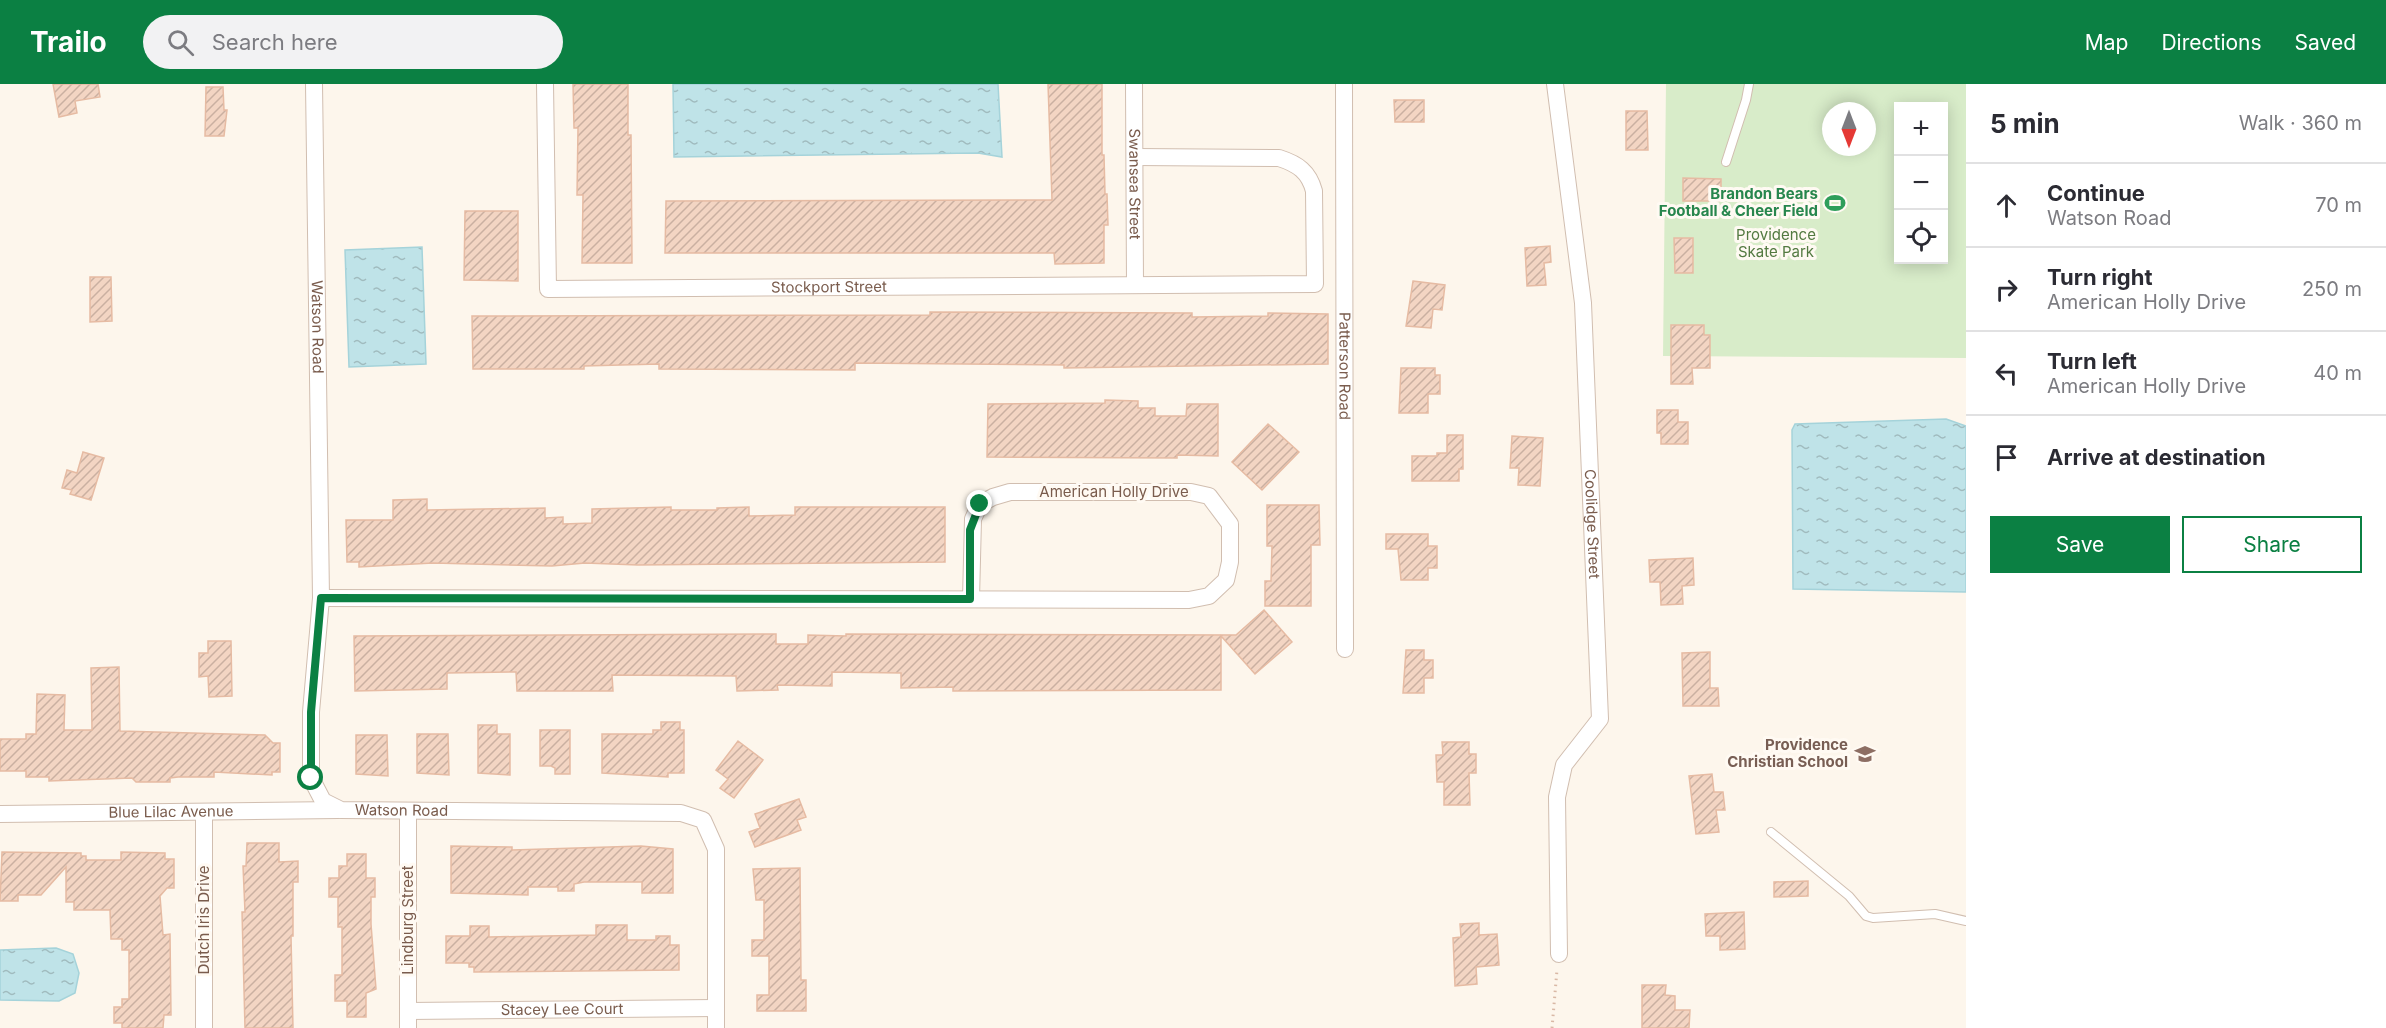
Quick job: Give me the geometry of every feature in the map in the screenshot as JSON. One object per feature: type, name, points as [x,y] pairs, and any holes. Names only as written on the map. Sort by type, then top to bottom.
[{"type":"street","name":"Watson Road","points":[[314,84],[321,598],[311,712],[311,778],[323,801],[341,810],[681,813],[703,820],[716,849],[716,1028]]},
{"type":"street","name":"Stockport Street","points":[[545,84],[548,289],[1315,284],[1314,192],[1311,179],[1292,162],[1278,158],[1135,158]]},
{"type":"street","name":"Swansea Street","points":[[1134,84],[1135,285]]},
{"type":"street","name":"Patterson Road","points":[[1344,84],[1345,649]]},
{"type":"street","name":"Coolidge Street","points":[[1555,84],[1583,303],[1600,719],[1564,765],[1557,797],[1559,954]]},
{"type":"street","name":"American Holly Drive","points":[[321,598],[1189,600],[1209,596],[1226,580],[1230,562],[1230,524],[1209,496],[1191,492],[1010,492],[980,504],[973,519],[970,599]]},
{"type":"street","name":"Blue Lilac Avenue","points":[[0,814],[341,810]]},
{"type":"street","name":"Dutch Iris Drive","points":[[204,812],[204,1028]]},
{"type":"street","name":"Lindburg Street","points":[[408,812],[408,1020]]},
{"type":"street","name":"Stacey Lee Court","points":[[408,1020],[716,1008]]},
{"type":"lane","points":[[1726,162],[1749,84]]},
{"type":"lane","points":[[1771,832],[1849,896],[1866,916],[1873,918],[1935,915],[1966,921]]},
{"type":"path","points":[[1552,1028],[1559,954]]},
{"type":"green space","name":"Providence Skate Park","points":[[1666,84],[1966,84],[1966,358],[1663,356]]},
{"type":"water","points":[[673,84],[998,84],[1002,157],[978,153],[674,157]]},
{"type":"water","points":[[422,247],[426,364],[349,367],[345,250]]},
{"type":"water","points":[[1946,419],[1966,426],[1966,592],[1793,589],[1792,430],[1795,424]]},
{"type":"water","points":[[56,948],[73,954],[79,973],[75,993],[59,1001],[0,1000],[0,950]]},
{"type":"building","points":[[53,84],[98,84],[100,97],[75,101],[77,113],[59,117]]},
{"type":"building","points":[[573,84],[628,84],[628,135],[631,135],[632,263],[582,263],[583,195],[577,195],[578,128],[574,128]]},
{"type":"building","points":[[1048,84],[1102,84],[1102,155],[1104,155],[1108,225],[1104,225],[1104,263],[1055,264],[1054,253],[665,253],[666,201],[1052,200]]},
{"type":"building","points":[[206,87],[223,87],[224,110],[227,110],[224,136],[205,136]]},
{"type":"building","points":[[1394,100],[1424,100],[1424,122],[1395,122]]},
{"type":"building","points":[[1626,111],[1647,111],[1648,150],[1626,150]]},
{"type":"building","points":[[1683,178],[1721,179],[1721,201],[1683,201]]},
{"type":"building","points":[[465,211],[518,211],[518,281],[464,280]]},
{"type":"building","points":[[1674,238],[1693,238],[1693,273],[1675,273]]},
{"type":"building","points":[[1550,246],[1551,262],[1544,263],[1546,285],[1527,286],[1525,248]]},
{"type":"building","points":[[90,277],[111,277],[112,321],[90,322]]},
{"type":"building","points":[[1413,281],[1445,285],[1442,310],[1433,309],[1431,328],[1406,326]]},
{"type":"building","points":[[930,312],[1192,313],[1192,317],[1268,316],[1268,313],[1328,314],[1328,364],[1064,368],[1064,365],[855,363],[855,370],[659,369],[659,364],[584,366],[584,369],[473,369],[472,316],[930,315]]},
{"type":"building","points":[[1671,325],[1704,325],[1704,335],[1710,335],[1710,368],[1692,368],[1693,384],[1671,384]]},
{"type":"building","points":[[1401,368],[1435,368],[1435,375],[1440,375],[1440,394],[1428,394],[1428,413],[1399,413]]},
{"type":"building","points":[[1105,400],[1138,401],[1138,408],[1155,408],[1155,416],[1186,416],[1187,404],[1218,404],[1218,456],[1177,455],[1177,458],[987,457],[988,404],[1105,403]]},
{"type":"building","points":[[1657,410],[1678,410],[1678,422],[1688,422],[1688,444],[1661,444],[1661,433],[1657,433]]},
{"type":"building","points":[[1268,424],[1299,452],[1262,490],[1232,462]]},
{"type":"building","points":[[1447,435],[1463,435],[1463,469],[1459,469],[1459,481],[1412,481],[1412,456],[1437,456],[1437,453],[1447,453]]},
{"type":"building","points":[[1512,436],[1543,438],[1540,486],[1518,485],[1519,468],[1510,468]]},
{"type":"building","points":[[83,452],[104,458],[91,500],[70,494],[72,490],[62,488],[67,470],[77,473]]},
{"type":"building","points":[[427,499],[427,510],[545,508],[545,518],[563,517],[563,524],[592,523],[592,509],[671,507],[671,510],[717,510],[717,508],[749,507],[749,516],[795,515],[795,507],[945,507],[945,562],[638,565],[585,563],[552,566],[433,563],[359,567],[359,562],[347,562],[346,520],[393,520],[393,500]]},
{"type":"building","points":[[1267,505],[1319,505],[1320,545],[1311,545],[1311,606],[1265,606],[1265,581],[1271,581],[1272,546],[1267,546]]},
{"type":"building","points":[[1386,534],[1428,534],[1428,546],[1437,546],[1437,568],[1428,568],[1428,580],[1401,580],[1398,549],[1386,549]]},
{"type":"building","points":[[1693,558],[1694,585],[1682,586],[1683,604],[1661,605],[1660,582],[1650,582],[1649,560]]},
{"type":"building","points":[[1264,610],[1292,642],[1255,674],[1221,636],[1221,690],[953,691],[953,687],[901,688],[901,673],[832,672],[832,686],[777,685],[778,690],[737,691],[736,676],[612,675],[613,691],[517,691],[516,672],[447,673],[447,689],[355,691],[354,636],[776,634],[776,644],[808,644],[808,635],[846,636],[846,634],[1236,635]]},
{"type":"building","points":[[208,641],[231,641],[232,696],[209,697],[208,676],[199,677],[199,653],[208,653]]},
{"type":"building","points":[[1406,650],[1424,650],[1424,660],[1433,660],[1433,678],[1424,678],[1424,693],[1403,693]]},
{"type":"building","points":[[1710,652],[1710,688],[1718,688],[1719,706],[1683,706],[1682,653]]},
{"type":"building","points":[[119,667],[120,731],[265,735],[273,743],[280,743],[280,772],[272,772],[272,775],[214,772],[214,777],[178,777],[170,778],[170,782],[136,782],[132,778],[49,781],[49,777],[26,777],[26,771],[0,771],[0,739],[26,739],[26,734],[36,734],[37,694],[65,695],[64,730],[92,730],[91,668]]},
{"type":"building","points":[[661,722],[680,722],[680,730],[684,730],[684,773],[668,773],[668,777],[602,773],[602,734],[653,734],[653,730],[661,730]]},
{"type":"building","points":[[478,725],[497,725],[497,734],[510,734],[510,775],[478,773]]},
{"type":"building","points":[[540,730],[570,730],[570,774],[555,774],[555,768],[540,766]]},
{"type":"building","points":[[417,734],[448,734],[449,775],[417,773]]},
{"type":"building","points":[[356,735],[387,735],[388,776],[356,774]]},
{"type":"building","points":[[738,741],[763,760],[734,798],[720,788],[728,779],[716,770]]},
{"type":"building","points":[[1442,742],[1469,742],[1469,754],[1476,754],[1476,773],[1469,773],[1470,805],[1444,805],[1444,782],[1437,782],[1436,755],[1443,755]]},
{"type":"building","points":[[1712,774],[1714,792],[1723,792],[1725,810],[1716,810],[1719,832],[1696,834],[1689,776]]},
{"type":"building","points":[[799,799],[806,817],[797,820],[801,830],[755,847],[749,832],[760,828],[755,814]]},
{"type":"building","points":[[247,843],[279,843],[279,862],[298,861],[298,882],[293,882],[293,936],[291,936],[293,1028],[245,1028],[242,912],[245,912],[243,866],[246,866]]},
{"type":"building","points":[[451,846],[512,847],[512,850],[641,846],[673,849],[673,893],[642,893],[642,882],[584,882],[574,884],[574,891],[558,891],[558,887],[528,887],[528,895],[451,893]]},
{"type":"building","points":[[2,852],[81,853],[81,856],[86,856],[86,860],[121,860],[121,852],[165,853],[165,859],[174,859],[174,888],[167,888],[160,896],[163,935],[170,934],[171,1015],[164,1015],[163,1028],[122,1028],[122,1023],[114,1023],[114,1007],[122,1007],[122,999],[129,999],[129,950],[122,950],[122,939],[111,939],[110,910],[74,910],[74,902],[66,902],[66,867],[41,895],[18,895],[18,901],[0,901]]},
{"type":"building","points":[[347,854],[366,854],[366,878],[375,878],[375,897],[371,897],[371,924],[376,989],[366,993],[366,1017],[347,1017],[347,1001],[335,1001],[335,975],[342,975],[342,927],[338,927],[338,897],[329,897],[329,878],[339,878],[339,866],[347,866]]},
{"type":"building","points":[[800,868],[801,980],[806,980],[806,1011],[757,1011],[757,995],[769,995],[769,956],[752,956],[752,940],[764,940],[764,900],[756,900],[753,869]]},
{"type":"building","points":[[1808,881],[1808,896],[1774,897],[1774,882]]},
{"type":"building","points":[[1744,912],[1745,949],[1720,950],[1720,936],[1706,936],[1705,914]]},
{"type":"building","points":[[1479,923],[1479,935],[1497,934],[1499,965],[1476,967],[1477,984],[1455,986],[1453,938],[1461,937],[1460,924]]},
{"type":"building","points":[[596,925],[627,925],[627,940],[656,940],[656,936],[670,936],[670,945],[679,945],[679,970],[474,972],[474,967],[469,967],[469,963],[446,963],[446,936],[470,936],[470,926],[489,926],[489,937],[596,935]]},
{"type":"building","points":[[1642,985],[1666,985],[1665,995],[1675,996],[1675,1010],[1690,1010],[1689,1028],[1642,1028]]},
{"type":"place","name":"Brandon Bears Football & Cheer Field","points":[[1835,203]]},
{"type":"place","name":"Providence Christian School","points":[[1865,754]]},
{"type":"route","points":[[311,778],[311,712],[321,598],[970,599],[970,530],[980,504]]}]
